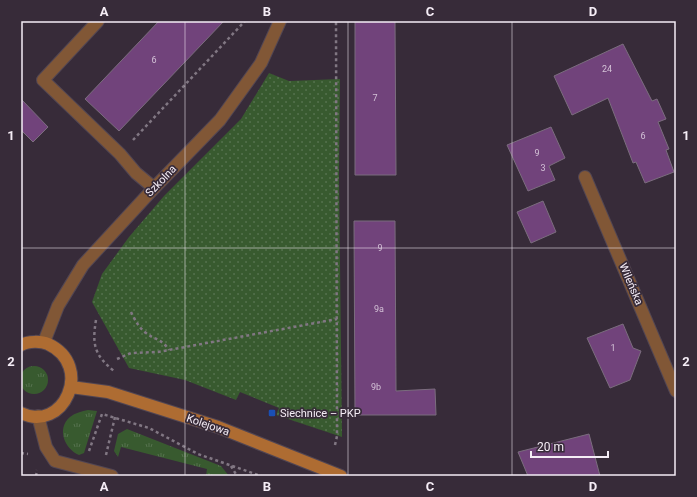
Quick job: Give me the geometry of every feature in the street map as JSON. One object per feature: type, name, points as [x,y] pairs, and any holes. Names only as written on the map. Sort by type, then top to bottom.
[{"type":"street","points":[[98,21],[43,80],[120,154],[136,173],[154,188]]},
{"type":"street","name":"Szkolna","points":[[44,342],[58,306],[83,265],[154,188],[220,120],[261,63],[280,21]]},
{"type":"street","name":"Wileńska","points":[[585,177],[676,391]]},
{"type":"street","points":[[21,345],[25,343],[44,342],[57,348],[67,359],[72,372],[72,387],[67,398],[60,407],[50,413],[38,416],[21,413]]},
{"type":"street","name":"Kolejowa","points":[[72,387],[108,392],[218,427],[341,476]]},
{"type":"street","points":[[38,416],[46,447],[55,462],[107,475]]},
{"type":"path","points":[[120,154],[245,21]]},
{"type":"path","points":[[335,445],[337,436],[336,21]]},
{"type":"path","points":[[131,312],[137,323],[145,332],[164,342],[169,350]]},
{"type":"path","points":[[118,359],[131,353],[169,350],[337,319]]},
{"type":"path","points":[[96,320],[93,337],[95,347],[104,363],[114,371]]},
{"type":"path","points":[[84,469],[102,414],[149,428],[198,454],[261,476]]},
{"type":"path","points":[[107,475],[115,417]]},
{"type":"path","points":[[231,465],[237,476]]},
{"type":"green space","points":[[269,73],[289,81],[340,79],[339,175],[342,437],[276,415],[279,408],[240,392],[236,400],[185,380],[129,368],[92,302],[102,274],[129,237],[164,196],[241,119]]},
{"type":"green space","points":[[34,366],[44,370],[48,380],[44,390],[34,394],[24,390],[20,380],[24,370]]},
{"type":"green space","points":[[88,410],[97,411],[84,453],[79,455],[66,444],[63,433],[64,427],[70,417],[79,412]]},
{"type":"green space","points":[[127,429],[221,466],[229,476],[206,476],[207,469],[121,447],[118,457],[114,451],[118,434]]},
{"type":"building","points":[[159,21],[224,21],[119,131],[85,99]]},
{"type":"building","points":[[355,21],[395,21],[396,175],[355,175]]},
{"type":"building","points":[[623,44],[652,101],[657,99],[666,119],[658,122],[669,149],[666,150],[674,172],[645,183],[636,162],[633,163],[608,98],[572,115],[554,76]]},
{"type":"building","points":[[21,99],[48,127],[33,142],[21,130]]},
{"type":"building","points":[[551,127],[565,158],[549,166],[555,180],[528,191],[507,145]]},
{"type":"building","points":[[543,201],[556,232],[531,243],[517,212]]},
{"type":"building","points":[[354,221],[395,221],[396,391],[435,389],[436,415],[355,415]]},
{"type":"building","points":[[623,324],[633,348],[641,351],[630,380],[610,388],[587,338]]},
{"type":"building","points":[[589,434],[600,476],[528,476],[518,452]]},
{"type":"place","name":"Siechnice – PKP","points":[[272,413]]}]
